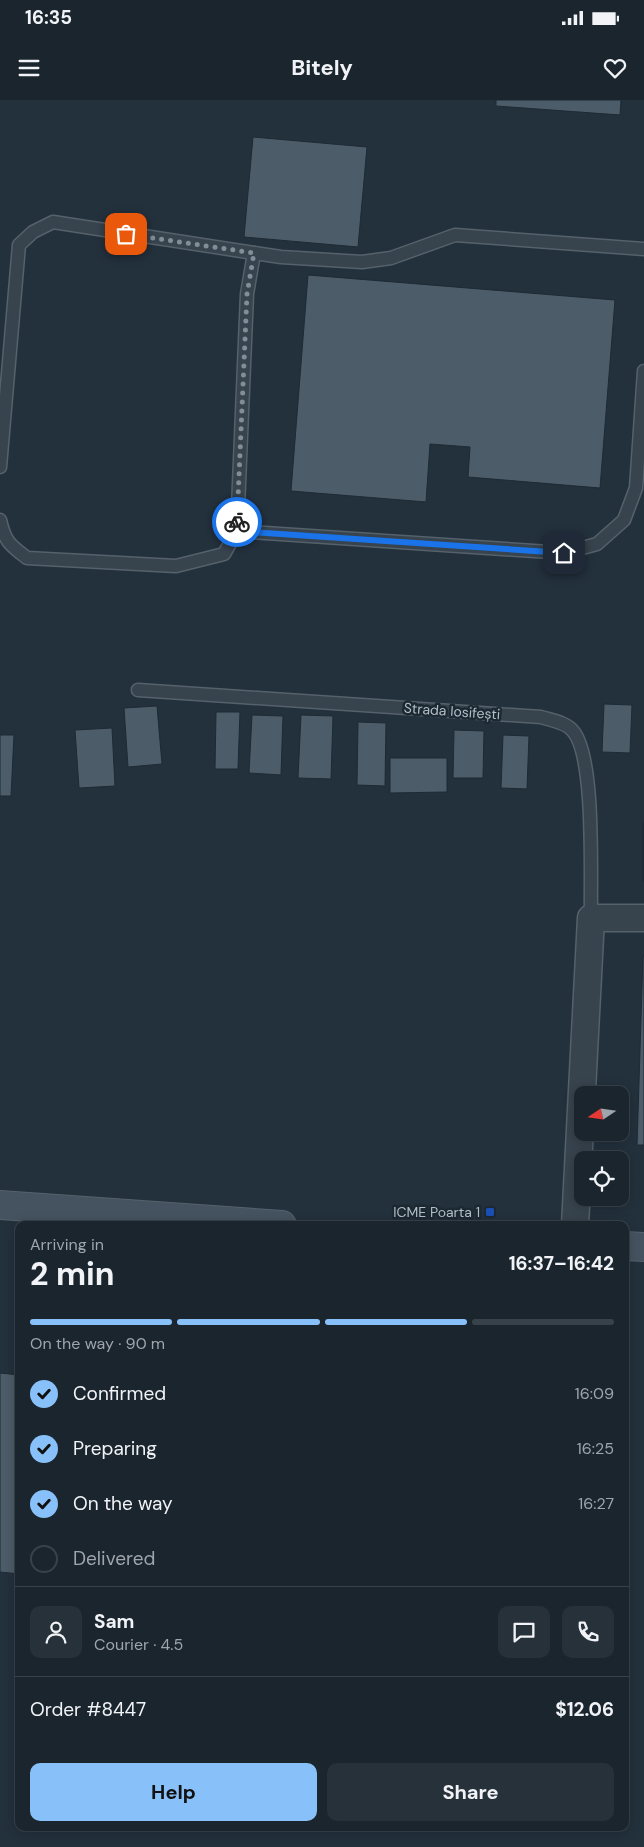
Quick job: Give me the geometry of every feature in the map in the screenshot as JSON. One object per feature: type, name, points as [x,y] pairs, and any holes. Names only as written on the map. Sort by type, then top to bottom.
[{"type":"main road","points":[[0,1205],[226,1221]]},
{"type":"main road","points":[[629,1246],[644,1247]]},
{"type":"street","points":[[591,918],[644,918]]},
{"type":"street","name":"Strada Iosifești","points":[[575,1221],[591,918]]},
{"type":"lane","points":[[0,467],[19,245],[33,232],[53,222],[281,257],[362,262],[392,258],[455,235],[644,249]]},
{"type":"lane","points":[[0,520],[4,537],[27,558],[176,566],[224,554],[237,531],[247,294],[254,253]]},
{"type":"lane","points":[[237,531],[564,553],[597,544],[624,520],[636,488],[644,371]]},
{"type":"lane","name":"Strada Iosifești","points":[[138,690],[541,717],[572,728],[581,741],[589,799],[591,918]]},
{"type":"building","points":[[496,100],[621,100],[620,115],[496,106]]},
{"type":"building","points":[[253,137],[367,147],[358,247],[244,237]]},
{"type":"building","points":[[308,275],[615,300],[600,488],[468,477],[470,447],[430,444],[426,502],[291,491]]},
{"type":"building","points":[[604,704],[632,705],[630,753],[602,752]]},
{"type":"building","points":[[157,706],[162,764],[128,767],[124,708]]},
{"type":"building","points":[[216,712],[240,712],[238,769],[215,769]]},
{"type":"building","points":[[252,715],[283,716],[281,775],[249,773]]},
{"type":"building","points":[[301,715],[333,716],[331,779],[298,778]]},
{"type":"building","points":[[358,722],[386,723],[385,786],[357,785]]},
{"type":"building","points":[[112,728],[115,786],[79,788],[75,730]]},
{"type":"building","points":[[454,730],[484,731],[483,778],[453,778]]},
{"type":"building","points":[[0,735],[14,735],[11,796],[0,796]]},
{"type":"building","points":[[503,735],[529,736],[527,789],[501,788]]},
{"type":"building","points":[[390,758],[447,758],[447,792],[390,793]]},
{"type":"building","points":[[644,822],[644,881],[643,881]]},
{"type":"building","points":[[643,956],[644,1145],[637,1145]]},
{"type":"building","points":[[0,1373],[15,1375],[15,1574],[0,1572]]},
{"type":"way so far","points":[[126,234],[254,253],[247,294],[237,522]]},
{"type":"place","name":"ICME Poarta 1","points":[[490,1212]]},
{"type":"route","points":[[237,522],[237,531],[564,553]]}]
